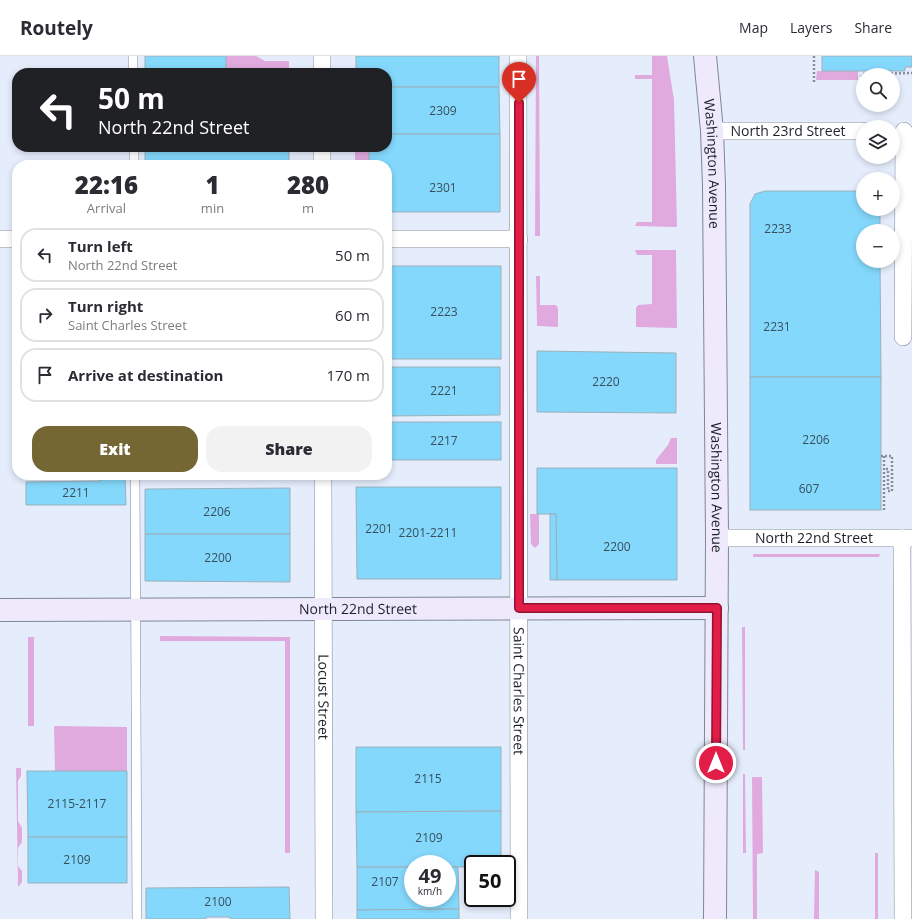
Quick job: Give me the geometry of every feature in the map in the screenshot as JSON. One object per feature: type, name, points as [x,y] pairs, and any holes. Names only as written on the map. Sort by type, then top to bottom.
[{"type":"main road","name":"Washington Avenue","points":[[706,56],[712,131],[714,186],[717,538],[715,919]]},
{"type":"main road","name":"North 22nd Street","points":[[0,610],[717,608]]},
{"type":"street","points":[[322,56],[322,68]]},
{"type":"street","name":"Saint Charles Street","points":[[518,56],[519,919]]},
{"type":"street","name":"North 23rd Street","points":[[712,131],[856,131]]},
{"type":"street","points":[[902,337],[903,131]]},
{"type":"street","points":[[0,239],[12,239]]},
{"type":"street","points":[[392,239],[519,239]]},
{"type":"street","name":"Locust Street","points":[[322,480],[324,919]]},
{"type":"street","name":"North 22nd Street","points":[[717,538],[907,538]]},
{"type":"street","points":[[903,919],[907,538]]},
{"type":"lane","points":[[133,56],[133,68]]},
{"type":"lane","points":[[135,480],[137,919]]},
{"type":"path","points":[[814,56],[814,82]]},
{"type":"path","points":[[900,74],[912,74]]},
{"type":"path","points":[[884,469],[888,469],[888,491],[892,491],[892,456],[882,456],[884,469],[884,511]]},
{"type":"shaded area","points":[[226,56],[256,56],[265,61],[289,61],[289,68],[226,68]]},
{"type":"shaded area","points":[[536,56],[539,56],[540,236],[535,236]]},
{"type":"shaded area","points":[[652,56],[667,56],[674,100],[677,227],[635,226],[637,222],[652,222],[652,79],[635,79],[635,75],[652,75]]},
{"type":"shaded area","points":[[817,71],[856,71],[856,80],[816,80]]},
{"type":"shaded area","points":[[355,152],[369,152],[369,160],[355,160]]},
{"type":"shaded area","points":[[635,250],[676,250],[677,328],[636,327],[636,308],[638,305],[652,304],[652,255],[637,255]]},
{"type":"shaded area","points":[[536,276],[540,276],[540,305],[556,305],[558,308],[558,327],[537,326]]},
{"type":"shaded area","points":[[671,438],[677,438],[677,464],[656,464],[656,460],[668,445]]},
{"type":"shaded area","points":[[530,514],[539,514],[539,544],[535,548],[531,544]]},
{"type":"shaded area","points":[[753,554],[880,554],[879,557],[753,557]]},
{"type":"shaded area","points":[[742,627],[745,627],[745,750],[743,750]]},
{"type":"shaded area","points":[[160,636],[290,637],[290,853],[285,853],[285,641],[160,641]]},
{"type":"shaded area","points":[[28,637],[34,637],[34,726],[28,726]]},
{"type":"shaded area","points":[[54,726],[127,727],[127,771],[55,771]]},
{"type":"shaded area","points":[[16,768],[21,768],[21,776],[18,781],[18,821],[22,828],[22,842],[18,848],[18,866],[22,871],[22,882],[18,887]]},
{"type":"shaded area","points":[[743,774],[745,774],[746,853],[743,853]]},
{"type":"shaded area","points":[[752,777],[762,777],[763,853],[757,854],[757,919],[753,919]]},
{"type":"shaded area","points":[[875,853],[878,853],[878,919],[875,919]]},
{"type":"shaded area","points":[[815,870],[819,872],[819,919],[814,919]]},
{"type":"building","points":[[145,56],[226,56],[226,68],[145,68]]},
{"type":"building","points":[[356,56],[499,56],[499,87],[392,87],[392,68],[356,68]]},
{"type":"building","points":[[822,56],[912,56],[912,67],[905,67],[905,71],[900,71],[900,68],[856,68],[856,71],[822,71]]},
{"type":"building","points":[[392,87],[499,87],[500,134],[392,134]]},
{"type":"building","points":[[392,134],[500,134],[500,212],[392,212],[392,160],[369,160],[369,152],[392,152]]},
{"type":"building","points":[[145,152],[289,152],[289,160],[145,160]]},
{"type":"building","points":[[765,191],[856,191],[856,216],[880,216],[880,224],[856,224],[856,268],[880,268],[881,377],[750,377],[750,204],[755,194]]},
{"type":"building","points":[[392,266],[501,266],[501,359],[392,359]]},
{"type":"building","points":[[537,351],[676,353],[676,413],[537,412]]},
{"type":"building","points":[[392,367],[500,367],[500,415],[392,416]]},
{"type":"building","points":[[750,377],[881,377],[881,510],[750,510]]},
{"type":"building","points":[[392,422],[501,422],[501,460],[392,460]]},
{"type":"building","points":[[537,468],[677,468],[677,580],[557,580],[556,514],[537,514]]},
{"type":"building","points":[[125,480],[126,505],[26,505],[26,482]]},
{"type":"building","points":[[356,487],[501,487],[501,579],[357,579]]},
{"type":"building","points":[[290,488],[290,534],[145,534],[145,489]]},
{"type":"building","points":[[550,514],[556,514],[557,580],[550,580]]},
{"type":"building","points":[[145,534],[290,534],[290,582],[145,581]]},
{"type":"building","points":[[356,747],[501,747],[501,811],[356,812]]},
{"type":"building","points":[[27,771],[127,771],[127,837],[28,837]]},
{"type":"building","points":[[501,811],[501,855],[464,855],[464,867],[456,867],[456,855],[404,855],[404,867],[357,867],[356,812]]},
{"type":"building","points":[[28,837],[127,837],[127,883],[28,883]]},
{"type":"building","points":[[357,867],[404,867],[404,907],[456,907],[456,867],[458,867],[459,909],[357,910]]},
{"type":"building","points":[[289,887],[290,919],[230,919],[230,917],[206,917],[206,919],[146,919],[146,888]]},
{"type":"building","points":[[459,909],[459,919],[357,919],[357,910]]},
{"type":"route","points":[[519,103],[519,608],[717,608],[716,763]]}]
